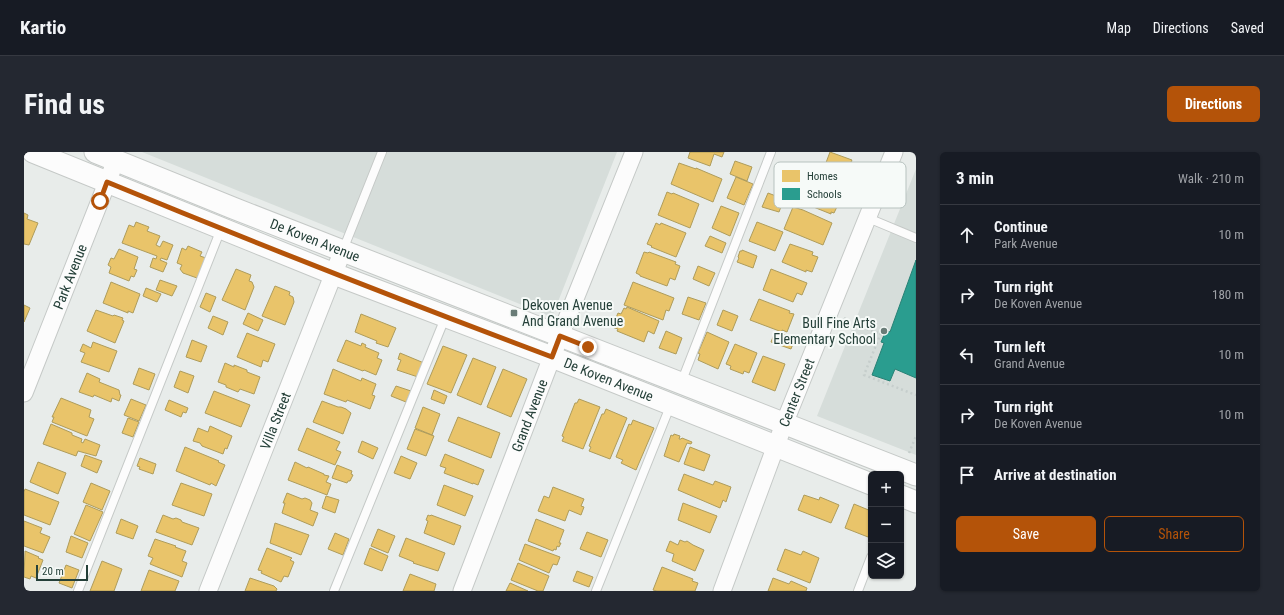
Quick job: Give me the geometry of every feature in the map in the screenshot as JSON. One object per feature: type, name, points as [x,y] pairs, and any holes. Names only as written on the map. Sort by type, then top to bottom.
[{"type":"street","name":"De Koven Avenue","points":[[33,152],[334,274],[552,357],[868,483]]},
{"type":"street","name":"De Koven Avenue","points":[[95,152],[916,475]]},
{"type":"street","name":"Grand Avenue","points":[[462,591],[560,336],[634,152]]},
{"type":"street","name":"Center Street","points":[[890,162],[894,152]]},
{"type":"street","name":"Park Avenue","points":[[24,393],[116,160]]},
{"type":"street","name":"Center Street","points":[[722,591],[784,424],[872,208]]},
{"type":"street","name":"Villa Street","points":[[208,591],[343,250]]},
{"type":"street","points":[[904,497],[916,502]]},
{"type":"lane","points":[[343,250],[382,152]]},
{"type":"lane","points":[[681,383],[771,152]]},
{"type":"lane","points":[[868,218],[916,238]]},
{"type":"lane","points":[[78,591],[221,229]]},
{"type":"lane","points":[[334,591],[446,316]]},
{"type":"lane","points":[[596,591],[671,404]]},
{"type":"lane","points":[[858,591],[868,565]]},
{"type":"path","points":[[830,312],[856,325],[884,335]]},
{"type":"path","points":[[880,333],[864,375],[916,395]]},
{"type":"shaded area","points":[[142,152],[617,152],[552,317]]},
{"type":"shaded area","name":"Bull Fine Arts Elementary School","points":[[916,169],[916,455],[817,416],[900,208],[906,208],[906,194]]},
{"type":"building: Homes","points":[[690,152],[724,152],[722,157],[714,154],[710,166],[688,158]]},
{"type":"building: Homes","points":[[830,152],[852,160],[851,162],[826,162]]},
{"type":"building: Homes","points":[[735,161],[752,167],[747,181],[730,174]]},
{"type":"building: Homes","points":[[679,163],[696,168],[722,179],[713,202],[671,184]]},
{"type":"building: Homes","points":[[736,177],[753,184],[744,205],[727,198]]},
{"type":"building: Homes","points":[[667,192],[699,204],[690,228],[658,215]]},
{"type":"building: Homes","points":[[768,193],[774,195],[774,208],[781,208],[779,212],[762,207]]},
{"type":"building: Homes","points":[[721,206],[739,213],[730,236],[712,228]]},
{"type":"building: Homes","points":[[793,208],[803,210],[832,223],[823,245],[784,229]]},
{"type":"building: Homes","points":[[816,208],[836,208],[834,213],[831,212],[831,214]]},
{"type":"building: Homes","points":[[24,213],[28,215],[27,219],[38,223],[29,245],[24,244]]},
{"type":"building: Homes","points":[[136,222],[149,227],[147,231],[160,236],[156,245],[160,247],[163,241],[173,245],[167,260],[161,258],[160,260],[167,263],[163,272],[150,267],[153,258],[156,259],[157,256],[122,243],[129,225],[134,227]]},
{"type":"building: Homes","points":[[757,222],[783,232],[775,251],[749,241]]},
{"type":"building: Homes","points":[[656,223],[660,225],[661,223],[686,233],[676,257],[647,244]]},
{"type":"building: Homes","points":[[710,236],[726,243],[722,253],[705,246]]},
{"type":"building: Homes","points":[[790,244],[813,252],[812,255],[818,257],[812,272],[806,270],[806,272],[782,262]]},
{"type":"building: Homes","points":[[188,246],[202,252],[200,256],[206,258],[197,278],[183,273],[180,269],[182,265],[177,263],[182,248],[186,250]]},
{"type":"building: Homes","points":[[119,249],[138,257],[134,269],[137,270],[134,277],[131,276],[129,281],[109,273],[111,267],[108,265],[111,258],[114,259]]},
{"type":"building: Homes","points":[[742,250],[757,256],[753,268],[737,262],[740,251]]},
{"type":"building: Homes","points":[[644,252],[649,252],[676,262],[675,264],[680,266],[675,280],[670,278],[667,286],[640,276],[636,273]]},
{"type":"building: Homes","points":[[698,266],[715,273],[709,286],[693,279]]},
{"type":"building: Homes","points":[[236,269],[251,275],[249,281],[252,282],[254,287],[245,310],[222,300]]},
{"type":"building: Homes","points":[[771,269],[807,283],[802,295],[797,293],[793,302],[763,290]]},
{"type":"building: Homes","points":[[160,280],[177,286],[172,296],[156,290]]},
{"type":"building: Homes","points":[[111,282],[140,294],[133,313],[128,311],[128,313],[103,303]]},
{"type":"building: Homes","points":[[633,282],[674,298],[669,311],[666,310],[663,320],[624,305]]},
{"type":"building: Homes","points":[[275,286],[290,292],[289,295],[293,297],[294,302],[285,325],[262,316]]},
{"type":"building: Homes","points":[[146,288],[161,294],[157,302],[143,296]]},
{"type":"building: Homes","points":[[206,293],[216,297],[210,312],[200,307]]},
{"type":"building: Homes","points":[[688,297],[706,303],[699,320],[682,314]]},
{"type":"building: Homes","points":[[759,299],[794,314],[787,332],[782,330],[782,332],[750,320]]},
{"type":"building: Homes","points":[[24,305],[30,308],[24,322]]},
{"type":"building: Homes","points":[[627,307],[659,321],[654,334],[648,331],[644,342],[617,331],[618,329],[612,327],[618,313],[621,314],[624,308],[626,309]]},
{"type":"building: Homes","points":[[96,310],[123,318],[122,320],[124,321],[115,343],[87,331]]},
{"type":"building: Homes","points":[[723,310],[738,316],[732,331],[717,325]]},
{"type":"building: Homes","points":[[248,313],[263,320],[258,331],[243,324]]},
{"type":"building: Homes","points":[[361,314],[396,328],[388,347],[376,343],[377,341],[355,332]]},
{"type":"building: Homes","points":[[213,316],[228,322],[223,335],[208,328]]},
{"type":"building: Homes","points":[[666,331],[682,338],[676,354],[659,348]]},
{"type":"building: Homes","points":[[707,332],[729,342],[718,369],[698,360],[700,354],[698,353]]},
{"type":"building: Homes","points":[[775,332],[795,339],[791,349],[771,342]]},
{"type":"building: Homes","points":[[247,333],[275,344],[268,362],[263,360],[261,367],[237,357]]},
{"type":"building: Homes","points":[[192,340],[207,346],[201,362],[186,357]]},
{"type":"building: Homes","points":[[346,340],[361,346],[362,343],[366,345],[365,347],[379,353],[377,358],[382,360],[376,375],[337,361]]},
{"type":"building: Homes","points":[[93,342],[117,351],[109,372],[81,362],[85,353],[80,351],[83,344],[91,348]]},
{"type":"building: Homes","points":[[735,344],[757,353],[749,373],[744,371],[743,374],[730,369],[731,366],[726,364]]},
{"type":"building: Homes","points":[[443,346],[467,355],[451,393],[427,384]]},
{"type":"building: Homes","points":[[400,353],[424,363],[418,377],[397,370],[401,360],[398,359]]},
{"type":"building: Homes","points":[[763,356],[785,364],[775,391],[752,382]]},
{"type":"building: Homes","points":[[473,358],[496,367],[481,405],[457,395]]},
{"type":"building: Homes","points":[[225,363],[247,370],[247,372],[260,377],[254,394],[240,389],[238,392],[218,382]]},
{"type":"building: Homes","points":[[139,368],[155,374],[149,390],[133,384]]},
{"type":"building: Homes","points":[[333,369],[361,381],[362,378],[376,384],[372,395],[375,396],[370,409],[347,400],[346,402],[324,394]]},
{"type":"building: Homes","points":[[503,369],[527,379],[511,417],[487,407]]},
{"type":"building: Homes","points":[[180,371],[194,376],[188,393],[174,387]]},
{"type":"building: Homes","points":[[87,373],[100,379],[99,382],[119,390],[121,395],[119,401],[112,398],[111,402],[94,395],[93,397],[79,392]]},
{"type":"building: Homes","points":[[396,386],[411,391],[406,402],[391,396]]},
{"type":"building: Homes","points":[[434,390],[447,396],[444,404],[431,399]]},
{"type":"building: Homes","points":[[214,391],[250,405],[241,427],[205,413]]},
{"type":"building: Homes","points":[[61,398],[91,410],[89,417],[94,419],[87,436],[52,422],[54,417],[52,417]]},
{"type":"building: Homes","points":[[131,399],[146,405],[139,421],[124,415]]},
{"type":"building: Homes","points":[[579,399],[600,407],[583,449],[562,441],[564,437],[562,436],[575,403],[577,403]]},
{"type":"building: Homes","points":[[169,400],[188,408],[186,413],[183,412],[181,417],[165,410]]},
{"type":"building: Homes","points":[[322,401],[346,409],[351,413],[343,434],[313,422]]},
{"type":"building: Homes","points":[[423,407],[440,414],[432,435],[415,428]]},
{"type":"building: Homes","points":[[606,409],[627,418],[610,459],[589,451],[591,447],[589,446],[602,414],[604,414]]},
{"type":"building: Homes","points":[[458,417],[500,433],[491,458],[448,441]]},
{"type":"building: Homes","points":[[128,418],[139,422],[133,437],[122,433]]},
{"type":"building: Homes","points":[[633,420],[654,428],[636,470],[621,463],[623,460],[616,457],[629,424],[631,425]]},
{"type":"building: Homes","points":[[51,424],[72,433],[72,435],[82,439],[81,442],[83,443],[85,439],[100,445],[96,456],[78,451],[76,456],[43,444]]},
{"type":"building: Homes","points":[[210,426],[232,436],[227,449],[225,448],[223,454],[193,441],[198,428],[208,432]]},
{"type":"building: Homes","points":[[307,428],[340,442],[336,450],[341,452],[335,465],[298,450]]},
{"type":"building: Homes","points":[[415,429],[434,436],[426,456],[407,449]]},
{"type":"building: Homes","points":[[674,434],[680,436],[679,439],[682,438],[692,442],[691,444],[687,443],[679,462],[664,456],[671,435],[673,436]]},
{"type":"building: Homes","points":[[362,441],[378,448],[373,459],[358,452]]},
{"type":"building: Homes","points":[[185,447],[225,465],[216,486],[176,471]]},
{"type":"building: Homes","points":[[690,447],[710,455],[704,471],[684,464]]},
{"type":"building: Homes","points":[[445,454],[484,470],[478,485],[444,473],[446,468],[440,466]]},
{"type":"building: Homes","points":[[85,455],[102,461],[97,473],[81,466]]},
{"type":"building: Homes","points":[[401,456],[417,463],[410,479],[394,473]]},
{"type":"building: Homes","points":[[140,458],[156,464],[153,474],[139,469],[140,467],[137,466]]},
{"type":"building: Homes","points":[[38,462],[66,473],[58,494],[30,482]]},
{"type":"building: Homes","points":[[295,462],[329,476],[326,482],[331,484],[327,495],[288,480]]},
{"type":"building: Homes","points":[[337,465],[352,471],[351,474],[353,475],[350,481],[347,483],[332,478]]},
{"type":"building: Homes","points":[[684,474],[713,485],[715,481],[731,487],[726,502],[723,500],[720,508],[678,490]]},
{"type":"building: Homes","points":[[91,483],[110,491],[102,510],[83,502]]},
{"type":"building: Homes","points":[[181,483],[212,494],[204,516],[172,505]]},
{"type":"building: Homes","points":[[444,485],[473,496],[465,516],[437,505]]},
{"type":"building: Homes","points":[[553,487],[584,499],[581,506],[584,507],[581,515],[569,510],[565,521],[538,511],[544,496],[549,498]]},
{"type":"building: Homes","points":[[25,489],[59,502],[50,525],[24,515]]},
{"type":"building: Homes","points":[[287,493],[302,499],[305,498],[310,500],[312,503],[310,510],[318,513],[313,526],[282,513],[285,503],[283,503]]},
{"type":"building: Homes","points":[[804,495],[819,500],[820,497],[839,505],[831,523],[798,510]]},
{"type":"building: Homes","points":[[326,496],[339,500],[335,513],[322,508]]},
{"type":"building: Homes","points":[[683,503],[717,516],[710,533],[678,520]]},
{"type":"building: Homes","points":[[854,504],[868,510],[868,537],[845,528]]},
{"type":"building: Homes","points":[[86,505],[103,512],[90,541],[74,534]]},
{"type":"building: Homes","points":[[163,515],[173,519],[176,518],[182,522],[199,528],[192,545],[156,532]]},
{"type":"building: Homes","points":[[428,515],[461,526],[454,545],[424,533],[428,521],[426,520]]},
{"type":"building: Homes","points":[[121,519],[138,526],[133,539],[116,533]]},
{"type":"building: Homes","points":[[536,519],[564,530],[559,543],[561,543],[559,547],[557,546],[556,550],[554,549],[553,551],[528,541]]},
{"type":"building: Homes","points":[[24,521],[42,528],[40,533],[50,537],[43,553],[24,546]]},
{"type":"building: Homes","points":[[275,523],[309,535],[301,555],[270,543]]},
{"type":"building: Homes","points":[[378,529],[395,536],[388,553],[371,546]]},
{"type":"building: Homes","points":[[587,532],[608,540],[601,557],[580,549]]},
{"type":"building: Homes","points":[[335,533],[349,539],[343,555],[328,549]]},
{"type":"building: Homes","points":[[71,536],[88,543],[82,558],[66,552]]},
{"type":"building: Homes","points":[[406,538],[445,553],[438,571],[413,563],[414,562],[399,556]]},
{"type":"building: Homes","points":[[155,539],[186,551],[182,561],[187,563],[182,577],[150,564],[153,558],[148,556]]},
{"type":"building: Homes","points":[[680,540],[685,542],[687,541],[704,550],[695,571],[672,561],[674,554],[666,551],[670,541],[678,545]]},
{"type":"building: Homes","points":[[525,544],[560,557],[557,565],[553,564],[549,573],[519,560]]},
{"type":"building: Homes","points":[[267,548],[292,558],[290,560],[294,562],[288,577],[284,576],[281,582],[261,573],[262,571],[258,570]]},
{"type":"building: Homes","points":[[370,548],[388,556],[382,571],[364,564]]},
{"type":"building: Homes","points":[[785,549],[801,555],[803,551],[819,558],[810,583],[777,570]]},
{"type":"building: Homes","points":[[25,551],[43,560],[36,578],[31,576],[30,579],[24,577]]},
{"type":"building: Homes","points":[[102,561],[122,569],[114,591],[90,591]]},
{"type":"building: Homes","points":[[518,563],[549,576],[543,591],[538,591],[511,580]]},
{"type":"building: Homes","points":[[66,565],[79,570],[72,588],[59,583]]},
{"type":"building: Homes","points":[[662,567],[693,579],[692,581],[698,583],[695,591],[653,590]]},
{"type":"building: Homes","points":[[149,570],[179,581],[175,591],[141,591]]},
{"type":"building: Homes","points":[[577,571],[593,577],[589,587],[573,581]]},
{"type":"building: Homes","points":[[410,574],[436,584],[434,591],[403,591]]},
{"type":"building: Homes","points":[[250,578],[274,586],[277,589],[276,591],[245,591]]},
{"type":"building: Homes","points":[[773,578],[789,584],[791,581],[807,588],[806,591],[768,591]]},
{"type":"building: Homes","points":[[510,583],[528,591],[506,591]]},
{"type":"building: Schools","points":[[916,260],[916,378],[895,369],[890,381],[872,375],[884,343],[881,342],[886,330],[890,332]]},
{"type":"place","name":"Dekoven Avenue And Grand Avenue","points":[[514,313]]},
{"type":"place","name":"Bull Fine Arts Elementary School","points":[[884,331]]},
{"type":"route","points":[[100,201],[107,182],[334,274],[552,357],[560,336],[588,347]]}]
